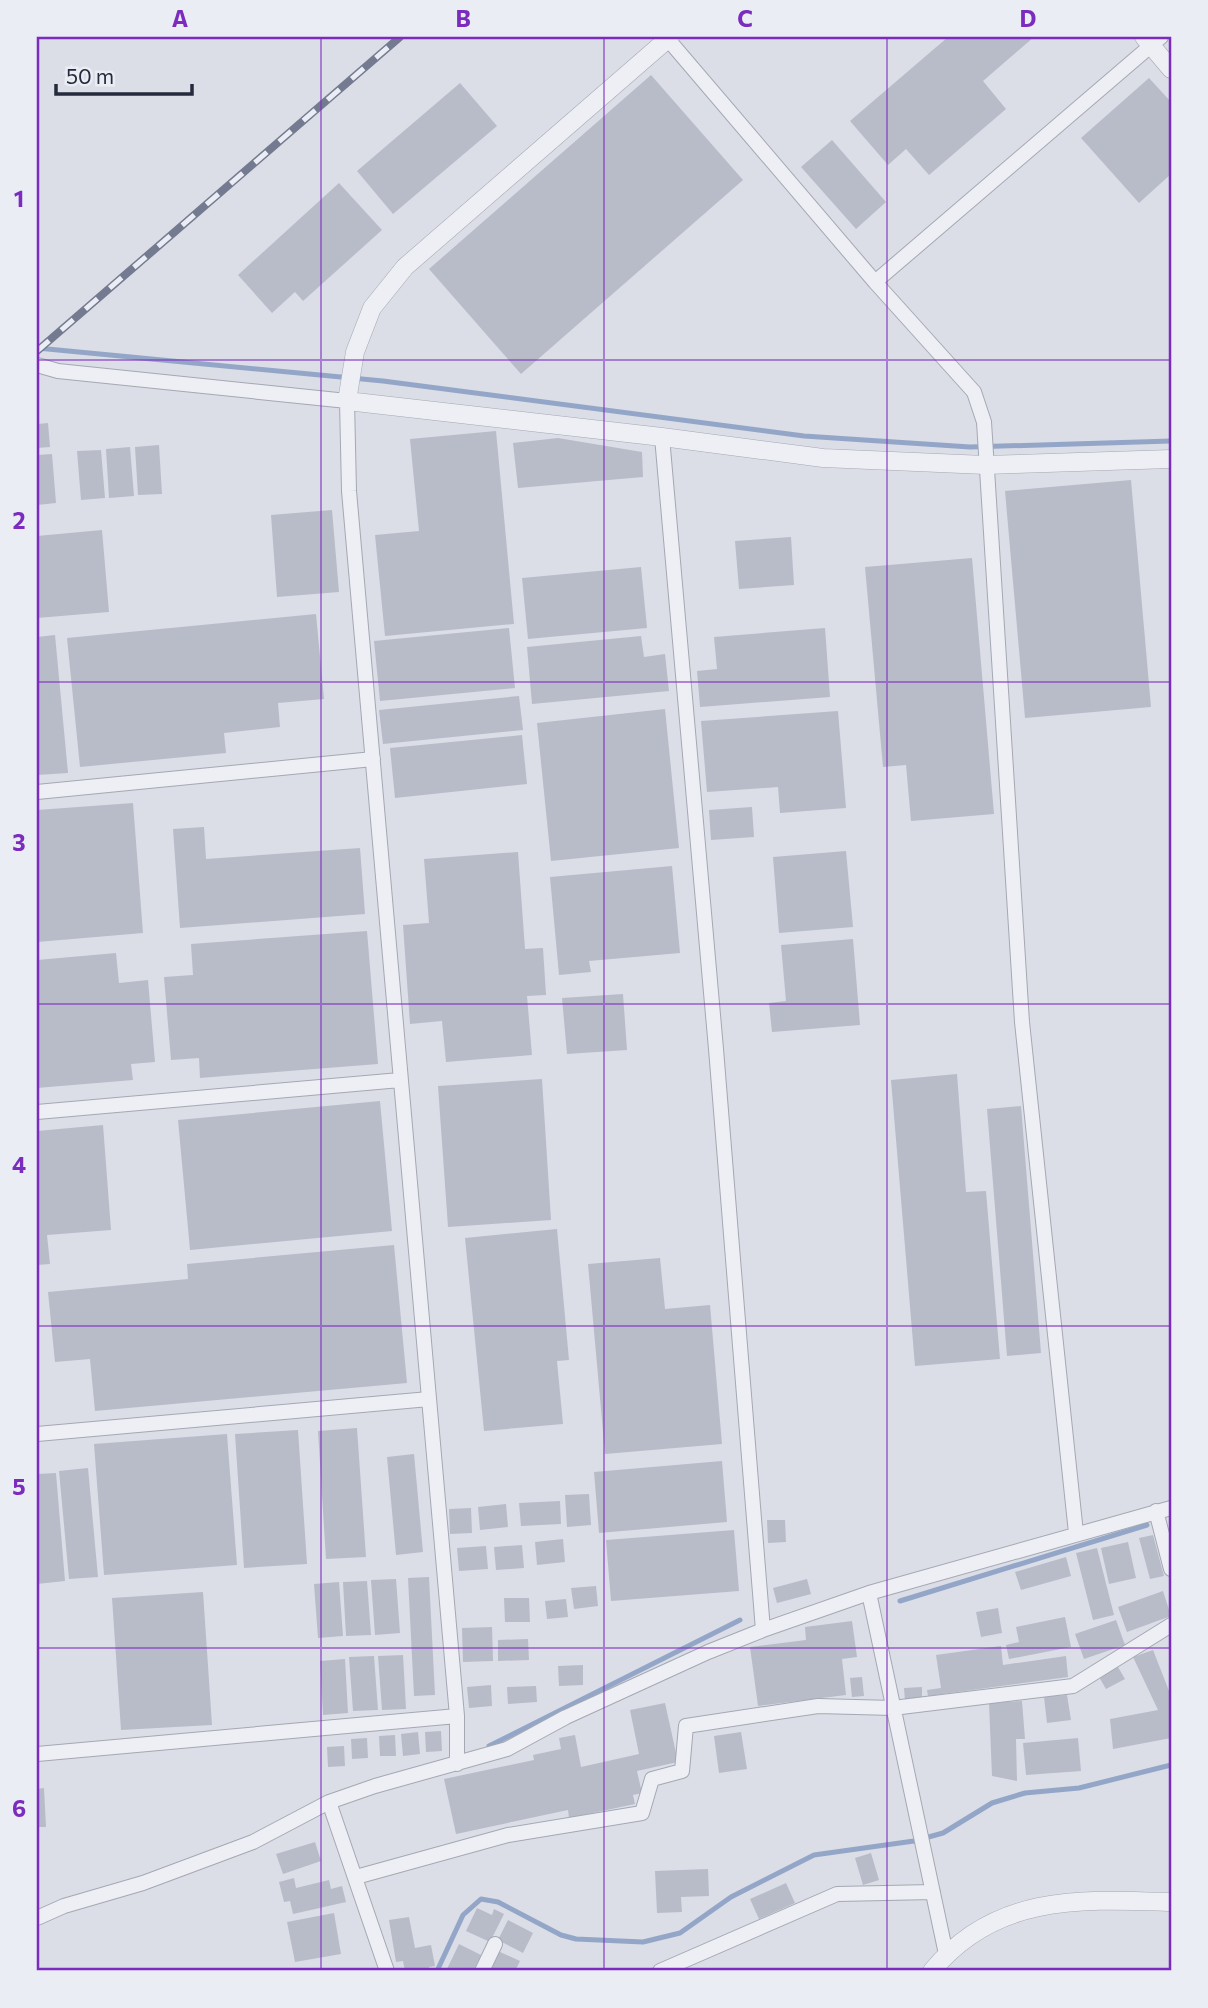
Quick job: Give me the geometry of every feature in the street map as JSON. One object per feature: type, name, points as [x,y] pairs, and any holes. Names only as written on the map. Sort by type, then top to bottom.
[{"type":"street","points":[[457,1764],[457,1716],[349,491],[347,401],[355,352],[372,308],[405,267],[668,37],[875,282],[974,391],[984,422],[1022,1022],[1076,1533]]},
{"type":"street","points":[[875,282],[1152,40],[1171,69]]},
{"type":"street","points":[[37,365],[58,371],[662,436],[823,458],[985,465],[1171,459]]},
{"type":"street","points":[[662,436],[716,1049],[763,1630]]},
{"type":"street","points":[[37,792],[373,759]]},
{"type":"street","points":[[37,1112],[400,1080]]},
{"type":"street","points":[[37,1434],[429,1399]]},
{"type":"street","points":[[37,1918],[64,1906],[143,1883],[253,1842],[329,1802],[375,1786],[507,1749],[566,1717],[708,1651],[763,1630],[869,1593],[1171,1507]]},
{"type":"street","points":[[1156,1511],[1171,1569]]},
{"type":"street","points":[[869,1593],[946,1954]]},
{"type":"street","points":[[356,1877],[508,1835],[642,1813],[652,1779],[682,1771],[686,1726],[817,1706],[893,1708],[1073,1686],[1171,1625]]},
{"type":"street","points":[[37,1754],[457,1716]]},
{"type":"street","points":[[329,1802],[387,1971]]},
{"type":"street","points":[[660,1971],[838,1895],[933,1892]]},
{"type":"street","points":[[932,1971],[946,1954],[986,1925],[1038,1905],[1102,1900],[1171,1902]]},
{"type":"street","points":[[482,1971],[495,1944]]},
{"type":"building","points":[[948,37],[1034,37],[983,81],[1006,109],[929,175],[906,149],[888,165],[850,121]]},
{"type":"building","points":[[651,75],[743,180],[521,374],[429,269]]},
{"type":"building","points":[[1149,78],[1171,102],[1171,174],[1139,203],[1081,138]]},
{"type":"building","points":[[460,83],[497,126],[393,214],[357,171]]},
{"type":"building","points":[[832,140],[886,202],[856,229],[801,167]]},
{"type":"building","points":[[339,183],[382,230],[303,301],[295,292],[272,313],[238,275]]},
{"type":"building","points":[[48,423],[50,447],[37,448],[37,424]]},
{"type":"building","points":[[496,431],[514,624],[385,636],[375,535],[419,531],[410,439]]},
{"type":"building","points":[[558,438],[642,452],[643,477],[518,488],[513,443]]},
{"type":"building","points":[[159,445],[162,494],[138,495],[135,447]]},
{"type":"building","points":[[130,447],[134,496],[109,498],[106,449]]},
{"type":"building","points":[[101,450],[105,498],[81,500],[77,451]]},
{"type":"building","points":[[52,454],[56,503],[37,505],[37,455]]},
{"type":"building","points":[[1131,480],[1151,707],[1025,718],[1005,491]]},
{"type":"building","points":[[332,510],[339,592],[277,597],[271,515]]},
{"type":"building","points":[[102,530],[109,612],[37,618],[37,536]]},
{"type":"building","points":[[791,537],[794,585],[739,589],[735,541]]},
{"type":"building","points":[[972,558],[994,814],[911,821],[906,765],[883,767],[865,567]]},
{"type":"building","points":[[641,567],[647,628],[528,639],[522,578]]},
{"type":"building","points":[[316,614],[324,699],[278,703],[280,727],[224,733],[226,753],[80,767],[67,638]]},
{"type":"building","points":[[509,628],[515,688],[380,701],[374,641]]},
{"type":"building","points":[[825,628],[830,697],[700,707],[697,671],[717,669],[714,637]]},
{"type":"building","points":[[55,635],[68,773],[37,775],[37,637]]},
{"type":"building","points":[[641,636],[644,657],[665,654],[669,691],[532,704],[527,647]]},
{"type":"building","points":[[519,696],[523,730],[383,744],[379,710]]},
{"type":"building","points":[[665,709],[679,848],[551,861],[537,723]]},
{"type":"building","points":[[838,711],[846,808],[780,813],[778,787],[707,792],[701,721]]},
{"type":"building","points":[[522,735],[527,784],[395,798],[390,748]]},
{"type":"building","points":[[133,803],[143,933],[37,942],[37,810]]},
{"type":"building","points":[[752,807],[754,837],[711,840],[709,810]]},
{"type":"building","points":[[204,827],[206,859],[360,848],[365,914],[180,928],[173,829]]},
{"type":"building","points":[[846,851],[853,927],[779,933],[773,857]]},
{"type":"building","points":[[518,852],[525,949],[543,948],[546,995],[527,996],[532,1055],[446,1062],[442,1021],[410,1024],[403,925],[429,923],[424,859]]},
{"type":"building","points":[[672,866],[680,953],[589,961],[591,972],[559,975],[550,877]]},
{"type":"building","points":[[367,931],[378,1064],[200,1078],[199,1058],[171,1060],[164,977],[193,975],[191,944]]},
{"type":"building","points":[[853,939],[860,1025],[772,1032],[769,1003],[786,1001],[781,945]]},
{"type":"building","points":[[116,953],[119,983],[148,980],[155,1062],[131,1064],[133,1080],[37,1088],[37,960]]},
{"type":"building","points":[[623,994],[627,1050],[567,1054],[562,998]]},
{"type":"building","points":[[957,1074],[966,1192],[986,1191],[1000,1359],[915,1366],[891,1080]]},
{"type":"building","points":[[542,1079],[551,1220],[448,1227],[438,1086]]},
{"type":"building","points":[[380,1101],[392,1231],[190,1250],[178,1120]]},
{"type":"building","points":[[1021,1106],[1041,1353],[1007,1356],[987,1109]]},
{"type":"building","points":[[103,1125],[111,1230],[47,1235],[50,1264],[37,1265],[37,1131]]},
{"type":"building","points":[[557,1229],[569,1360],[557,1361],[563,1424],[484,1431],[465,1238]]},
{"type":"building","points":[[394,1245],[407,1383],[95,1411],[90,1359],[55,1362],[48,1292],[188,1279],[187,1264]]},
{"type":"building","points":[[660,1258],[665,1309],[710,1305],[722,1444],[605,1454],[588,1264]]},
{"type":"building","points":[[357,1428],[366,1557],[326,1559],[318,1431]]},
{"type":"building","points":[[298,1430],[307,1564],[244,1568],[235,1434]]},
{"type":"building","points":[[227,1434],[237,1565],[104,1575],[94,1444]]},
{"type":"building","points":[[414,1454],[423,1552],[396,1555],[387,1457]]},
{"type":"building","points":[[722,1461],[727,1522],[599,1533],[594,1472]]},
{"type":"building","points":[[88,1468],[98,1577],[69,1579],[59,1471]]},
{"type":"building","points":[[56,1473],[65,1581],[37,1584],[37,1474]]},
{"type":"building","points":[[589,1494],[591,1525],[567,1527],[565,1495]]},
{"type":"building","points":[[560,1501],[561,1524],[521,1526],[519,1503]]},
{"type":"building","points":[[506,1504],[508,1527],[480,1530],[478,1507]]},
{"type":"building","points":[[471,1508],[472,1533],[450,1534],[449,1509]]},
{"type":"building","points":[[767,1520],[785,1520],[786,1542],[768,1543]]},
{"type":"building","points":[[734,1530],[739,1591],[611,1601],[606,1540]]},
{"type":"building","points":[[1153,1535],[1164,1576],[1150,1579],[1139,1538]]},
{"type":"building","points":[[563,1539],[565,1562],[537,1565],[535,1542]]},
{"type":"building","points":[[1128,1542],[1136,1578],[1109,1584],[1101,1548]]},
{"type":"building","points":[[522,1545],[524,1568],[496,1570],[494,1547]]},
{"type":"building","points":[[486,1546],[488,1569],[459,1571],[457,1548]]},
{"type":"building","points":[[1097,1548],[1114,1615],[1093,1620],[1076,1553]]},
{"type":"building","points":[[1066,1557],[1071,1576],[1021,1590],[1015,1572]]},
{"type":"building","points":[[429,1577],[435,1695],[414,1696],[408,1578]]},
{"type":"building","points":[[396,1579],[400,1633],[375,1635],[371,1580]]},
{"type":"building","points":[[807,1579],[811,1594],[777,1603],[773,1588]]},
{"type":"building","points":[[367,1581],[371,1635],[346,1636],[343,1582]]},
{"type":"building","points":[[339,1582],[343,1636],[318,1638],[314,1584]]},
{"type":"building","points":[[596,1586],[598,1606],[574,1609],[571,1588]]},
{"type":"building","points":[[1163,1591],[1171,1616],[1127,1632],[1118,1607]]},
{"type":"building","points":[[203,1592],[212,1725],[121,1730],[112,1598]]},
{"type":"building","points":[[504,1598],[529,1598],[530,1622],[505,1622]]},
{"type":"building","points":[[566,1599],[568,1617],[547,1619],[545,1601]]},
{"type":"building","points":[[998,1608],[1002,1633],[981,1637],[976,1612]]},
{"type":"building","points":[[1065,1617],[1071,1647],[1009,1659],[1006,1645],[1019,1642],[1016,1627]]},
{"type":"building","points":[[1116,1620],[1125,1645],[1084,1659],[1075,1634]]},
{"type":"building","points":[[852,1621],[857,1657],[842,1659],[846,1695],[758,1706],[750,1647],[806,1640],[805,1627]]},
{"type":"building","points":[[492,1627],[493,1661],[463,1662],[462,1628]]},
{"type":"building","points":[[528,1639],[529,1660],[498,1661],[498,1640]]},
{"type":"building","points":[[1001,1646],[1003,1665],[1066,1656],[1068,1677],[928,1696],[927,1690],[941,1688],[936,1655]]},
{"type":"building","points":[[1153,1650],[1171,1696],[1171,1738],[1113,1749],[1110,1719],[1158,1710],[1133,1657]]},
{"type":"building","points":[[403,1655],[406,1709],[382,1710],[378,1656]]},
{"type":"building","points":[[374,1656],[378,1710],[353,1711],[349,1657]]},
{"type":"building","points":[[345,1659],[348,1713],[323,1715],[320,1661]]},
{"type":"building","points":[[583,1665],[583,1685],[559,1686],[558,1666]]},
{"type":"building","points":[[1118,1667],[1125,1679],[1106,1689],[1099,1677]]},
{"type":"building","points":[[862,1677],[864,1696],[852,1697],[850,1678]]},
{"type":"building","points":[[491,1685],[492,1706],[469,1708],[467,1687]]},
{"type":"building","points":[[536,1686],[537,1702],[508,1704],[507,1687]]},
{"type":"building","points":[[922,1687],[922,1701],[905,1701],[904,1688]]},
{"type":"building","points":[[1067,1695],[1071,1720],[1047,1723],[1044,1697]]},
{"type":"building","points":[[1022,1701],[1025,1739],[1016,1739],[1017,1781],[992,1776],[989,1703]]},
{"type":"building","points":[[665,1703],[678,1762],[637,1771],[642,1793],[633,1795],[635,1804],[569,1818],[568,1810],[456,1834],[444,1779],[534,1760],[533,1755],[561,1749],[559,1738],[575,1735],[581,1767],[639,1754],[630,1710]]},
{"type":"building","points":[[441,1731],[442,1751],[426,1752],[425,1732]]},
{"type":"building","points":[[418,1732],[420,1754],[403,1756],[401,1734]]},
{"type":"building","points":[[741,1732],[747,1769],[719,1773],[714,1736]]},
{"type":"building","points":[[395,1735],[396,1756],[380,1756],[379,1736]]},
{"type":"building","points":[[367,1738],[368,1758],[352,1759],[351,1739]]},
{"type":"building","points":[[1078,1738],[1081,1771],[1026,1775],[1023,1743]]},
{"type":"building","points":[[344,1746],[345,1766],[328,1767],[327,1747]]},
{"type":"building","points":[[44,1788],[46,1827],[37,1827],[37,1789]]},
{"type":"building","points":[[315,1842],[321,1861],[283,1874],[276,1854]]},
{"type":"building","points":[[871,1853],[879,1880],[863,1885],[855,1858]]},
{"type":"building","points":[[708,1869],[709,1896],[681,1897],[682,1912],[657,1913],[655,1871]]},
{"type":"building","points":[[294,1878],[296,1888],[329,1880],[331,1889],[342,1886],[346,1902],[293,1914],[290,1901],[284,1902],[279,1882]]},
{"type":"building","points":[[786,1883],[795,1903],[759,1919],[750,1899]]},
{"type":"building","points":[[477,1908],[492,1915],[494,1909],[504,1914],[490,1942],[466,1931]]},
{"type":"building","points":[[334,1913],[341,1954],[295,1962],[287,1922]]},
{"type":"building","points":[[409,1917],[415,1948],[431,1945],[435,1966],[429,1967],[429,1971],[405,1971],[403,1961],[396,1962],[389,1920]]},
{"type":"building","points":[[508,1920],[533,1933],[523,1953],[498,1940]]},
{"type":"building","points":[[459,1944],[481,1955],[473,1971],[446,1971]]},
{"type":"building","points":[[498,1951],[520,1961],[515,1971],[490,1971]]},
{"type":"waterway","points":[[37,348],[383,381],[804,436],[970,447],[1171,441]]},
{"type":"waterway","points":[[900,1601],[1147,1525]]},
{"type":"waterway","points":[[489,1746],[740,1620]]},
{"type":"waterway","points":[[437,1971],[463,1915],[481,1899],[498,1902],[561,1935],[576,1939],[643,1942],[680,1933],[731,1897],[814,1855],[914,1841],[943,1833],[992,1803],[1025,1793],[1079,1788],[1171,1765]]},
{"type":"railway","points":[[37,351],[400,37]]}]
